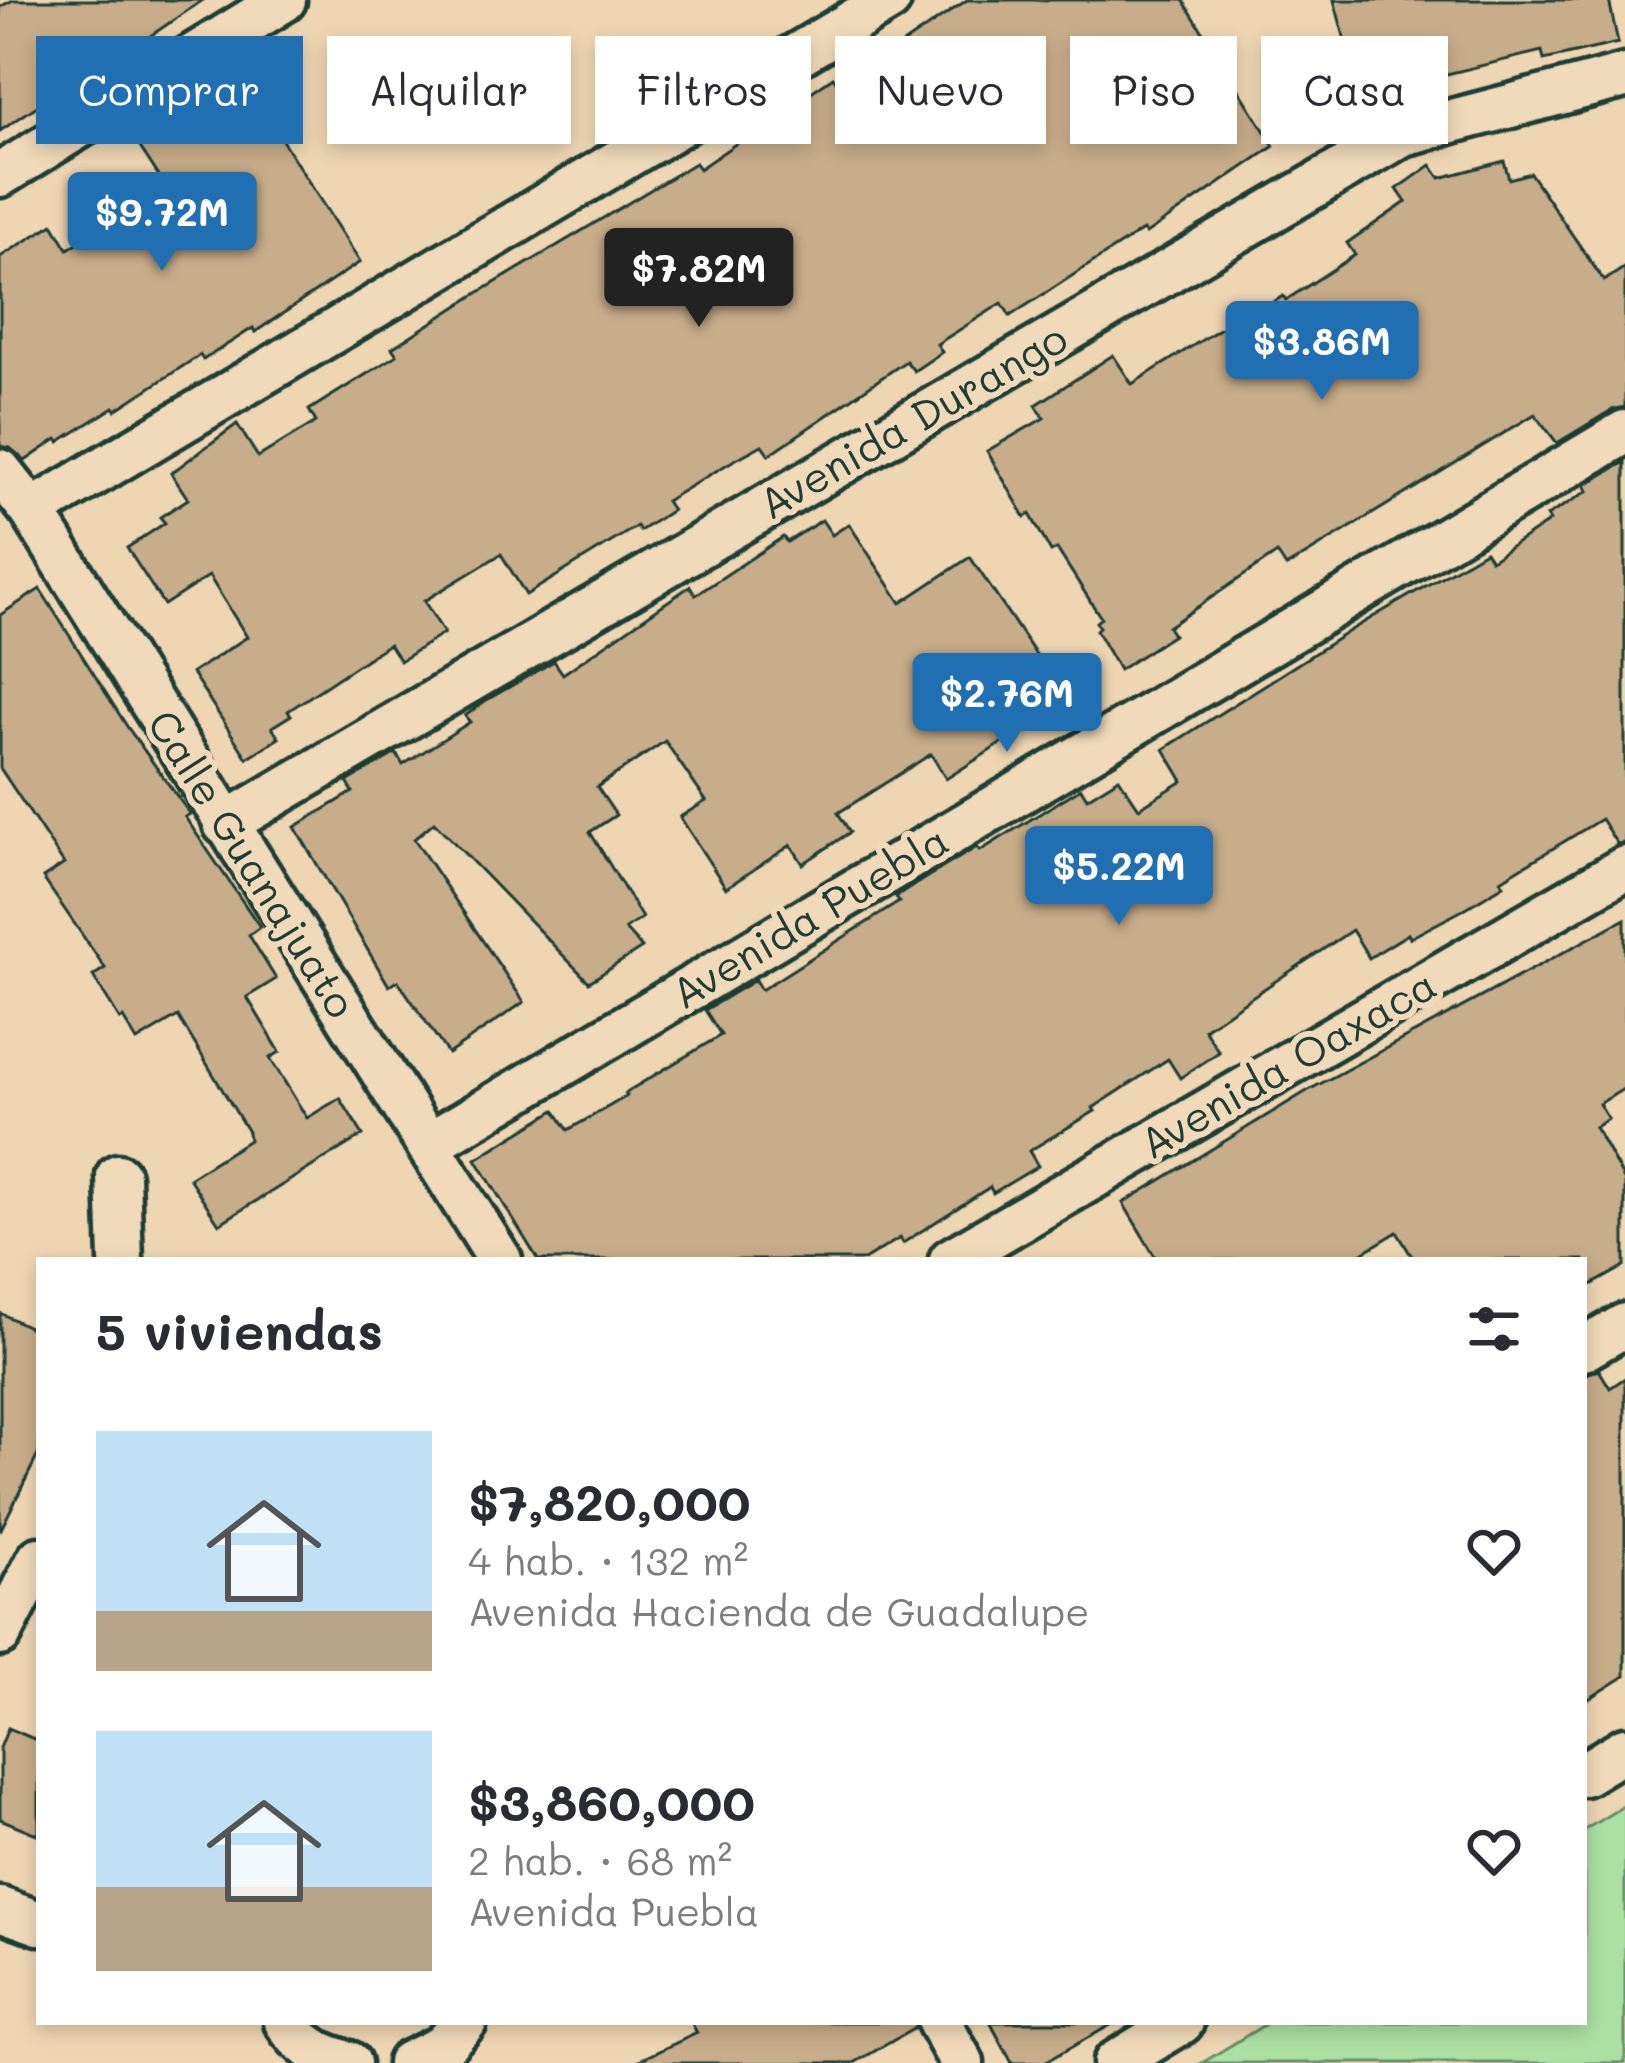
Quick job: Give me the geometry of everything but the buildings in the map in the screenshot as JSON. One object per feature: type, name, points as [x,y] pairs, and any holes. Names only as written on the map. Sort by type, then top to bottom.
[{"type":"street","points":[[0,175],[284,0]]},
{"type":"street","points":[[32,511],[889,0]]},
{"type":"street","name":"Avenida Durango","points":[[225,824],[1402,134],[1625,76]]},
{"type":"street","name":"Avenida Puebla","points":[[429,1144],[1625,432]]},
{"type":"street","name":"Calle Guanajuato","points":[[0,471],[32,511],[498,1257]]},
{"type":"street","name":"Avenida Oaxaca","points":[[956,1257],[1625,868]]},
{"type":"street","points":[[118,1176],[121,1257]]},
{"type":"street","points":[[1587,1346],[1625,1325]]},
{"type":"street","points":[[0,1634],[36,1564]]},
{"type":"street","points":[[1587,1772],[1625,1749]]},
{"type":"street","points":[[0,1909],[36,1922]]},
{"type":"street","points":[[288,2025],[295,2037],[325,2060]]},
{"type":"street","points":[[409,2063],[442,2048],[462,2025]]},
{"type":"street","points":[[941,2025],[962,2063]]},
{"type":"street","points":[[1115,2063],[1177,2025]]},
{"type":"green space","points":[[1625,1805],[1625,2063],[1202,2063],[1264,2025],[1587,2025],[1587,1828]]}]
